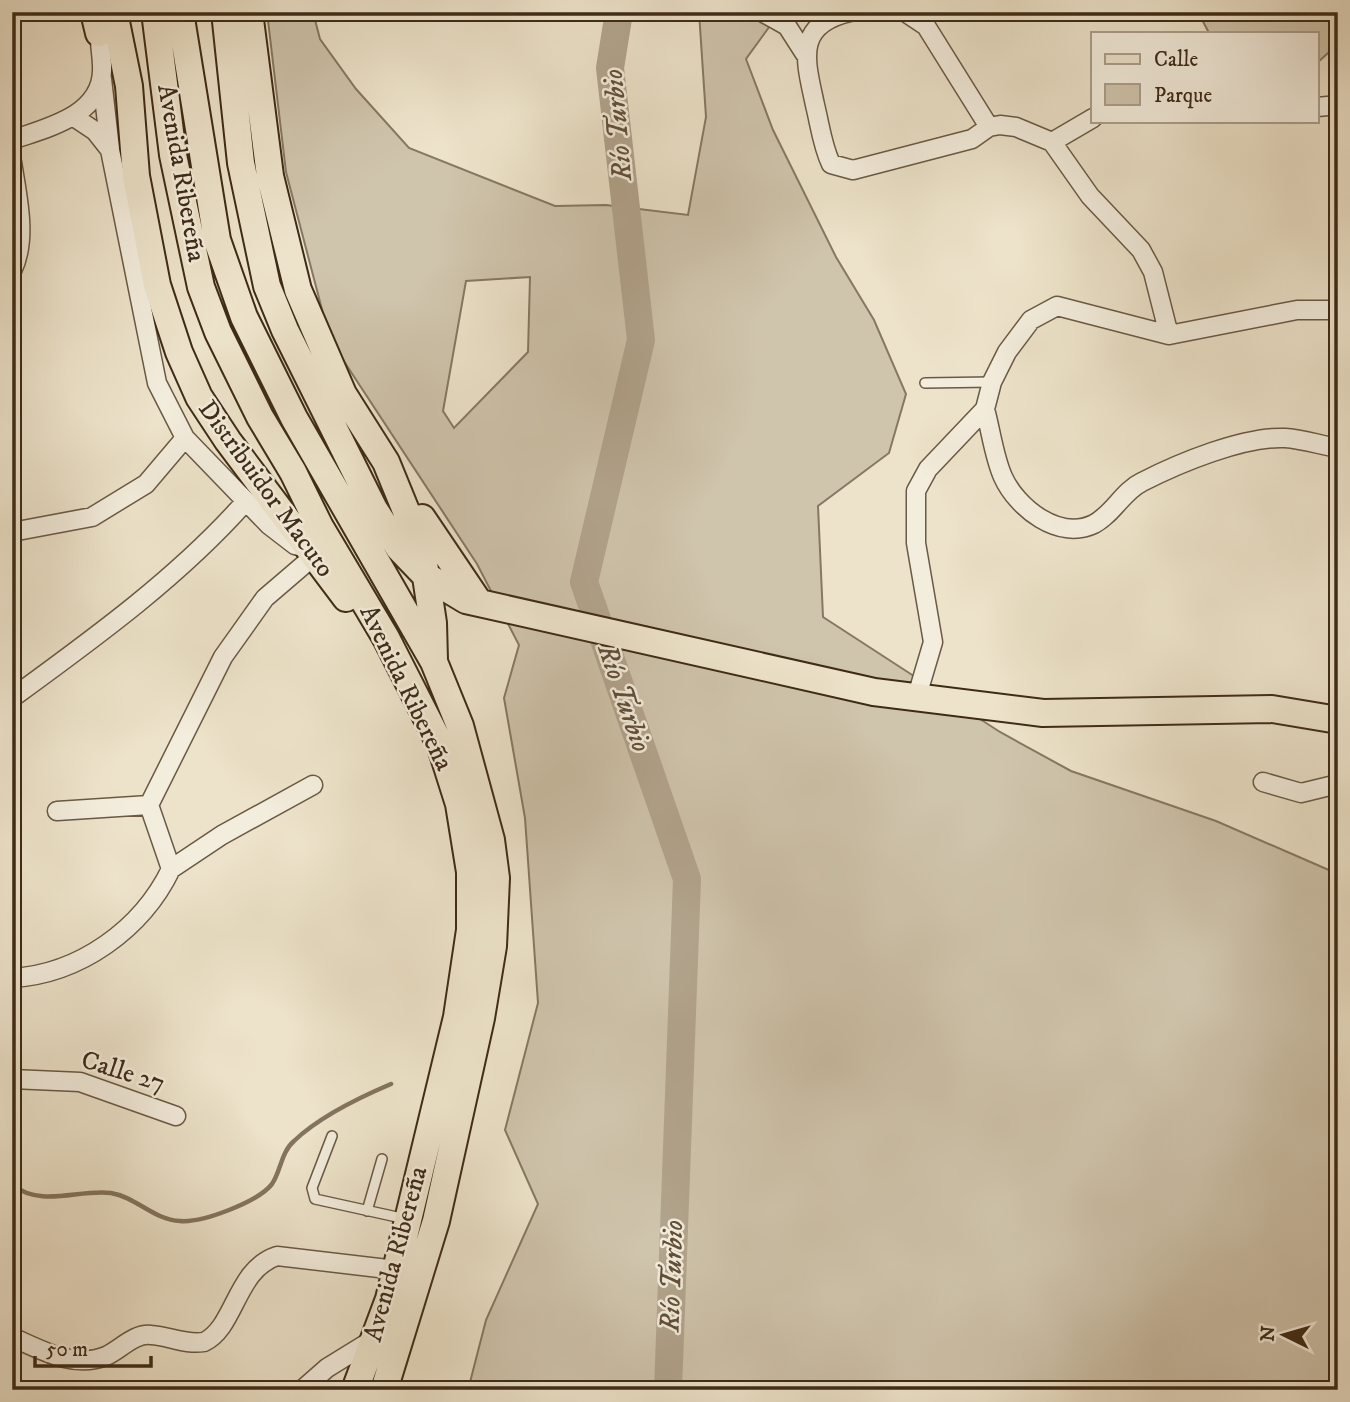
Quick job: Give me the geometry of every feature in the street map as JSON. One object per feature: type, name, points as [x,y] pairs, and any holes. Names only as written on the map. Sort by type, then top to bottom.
[{"type":"main road","name":"Avenida Ribereña","points":[[155,12],[173,155],[201,287],[218,332],[260,417],[397,660],[440,744],[459,804],[470,872],[470,930],[457,1017],[396,1270],[355,1390]]},
{"type":"main road","name":"Avenida Ribereña","points":[[180,12],[217,240],[244,317],[294,418],[434,662],[460,726],[491,840],[496,878],[494,946],[436,1221],[384,1390]]},
{"type":"main road","points":[[225,12],[241,163],[267,286],[285,330],[374,509],[399,548],[426,576],[475,601],[874,692],[1043,713],[1272,709],[1338,720]]},
{"type":"main road","points":[[248,12],[270,176],[298,290],[343,394],[475,601]]},
{"type":"main road","name":"Distribuidor Macuto","points":[[104,17],[129,86],[136,176],[158,285],[168,319],[199,397],[311,552],[397,660]]},
{"type":"main road","points":[[386,461],[422,550],[433,623],[434,662]]},
{"type":"main road","points":[[434,662],[443,618],[475,601]]},
{"type":"street","points":[[762,12],[787,26],[805,54],[825,152],[836,167],[853,170],[972,139],[989,127],[1016,127],[1052,142],[1090,196],[1141,250],[1153,272],[1169,335]]},
{"type":"street","points":[[805,54],[816,30],[838,15],[850,12]]},
{"type":"street","points":[[905,12],[926,26],[989,127]]},
{"type":"street","points":[[104,17],[102,79],[110,150],[157,383],[186,438],[281,535],[311,552],[265,598],[223,657],[149,805],[171,869]]},
{"type":"street","points":[[12,140],[74,117],[93,97],[102,79]]},
{"type":"street","points":[[1318,107],[1338,105]]},
{"type":"street","points":[[74,117],[95,131],[110,150]]},
{"type":"street","points":[[1052,142],[1091,119]]},
{"type":"street","points":[[12,162],[18,203],[19,247],[12,271]]},
{"type":"street","points":[[137,283],[168,319]]},
{"type":"street","points":[[1338,310],[1297,310],[1169,335],[1057,306],[1031,320],[1007,352],[992,382],[985,410],[1002,475],[1014,495],[1031,512],[1053,525],[1078,528],[1101,519],[1138,483],[1231,448],[1259,440],[1284,438],[1338,448]]},
{"type":"street","points":[[917,696],[933,642],[916,543],[916,491],[928,469],[985,410]]},
{"type":"street","points":[[12,532],[92,517],[146,484],[186,438]]},
{"type":"street","points":[[12,698],[133,606],[229,522],[246,501]]},
{"type":"street","points":[[1263,782],[1301,793],[1338,784]]},
{"type":"street","points":[[12,978],[37,977],[79,961],[122,933],[158,895],[171,869],[222,835],[313,785]]},
{"type":"street","points":[[57,811],[149,805]]},
{"type":"street","name":"Calle 27","points":[[12,1079],[80,1082],[176,1116]]},
{"type":"street","points":[[12,1338],[63,1359],[107,1355],[128,1342],[150,1334],[175,1342],[204,1342],[215,1333],[251,1275],[268,1259],[289,1257],[340,1266],[396,1270]]},
{"type":"street","points":[[302,1390],[327,1368],[374,1339]]},
{"type":"lane","points":[[925,383],[992,382]]},
{"type":"lane","points":[[332,1136],[312,1188],[315,1199],[408,1220]]},
{"type":"lane","points":[[368,1211],[382,1159]]},
{"type":"green space","points":[[267,12],[313,12],[320,39],[356,89],[409,148],[555,206],[606,205],[688,215],[706,117],[699,12],[780,12],[746,59],[773,130],[836,257],[874,320],[906,394],[889,453],[818,506],[823,617],[1000,732],[1071,771],[1216,821],[1338,874],[1338,1390],[468,1390],[486,1320],[538,1204],[505,1130],[538,1003],[525,818],[504,698],[519,645],[477,564],[330,340],[286,172]],"holes":[[[530,277],[528,352],[454,428],[443,411],[466,281]]]},
{"type":"green space","points":[[1198,12],[1338,12],[1338,44],[1318,62],[1318,32],[1208,32]]},
{"type":"waterway","name":"Río Turbio","points":[[619,12],[610,68],[641,340],[584,582],[687,879],[668,1390]]},
{"type":"waterway","points":[[12,1185],[24,1192],[48,1197],[111,1193],[171,1220],[202,1219],[243,1204],[265,1191],[275,1179],[290,1145],[304,1132],[365,1095],[391,1084]]}]
